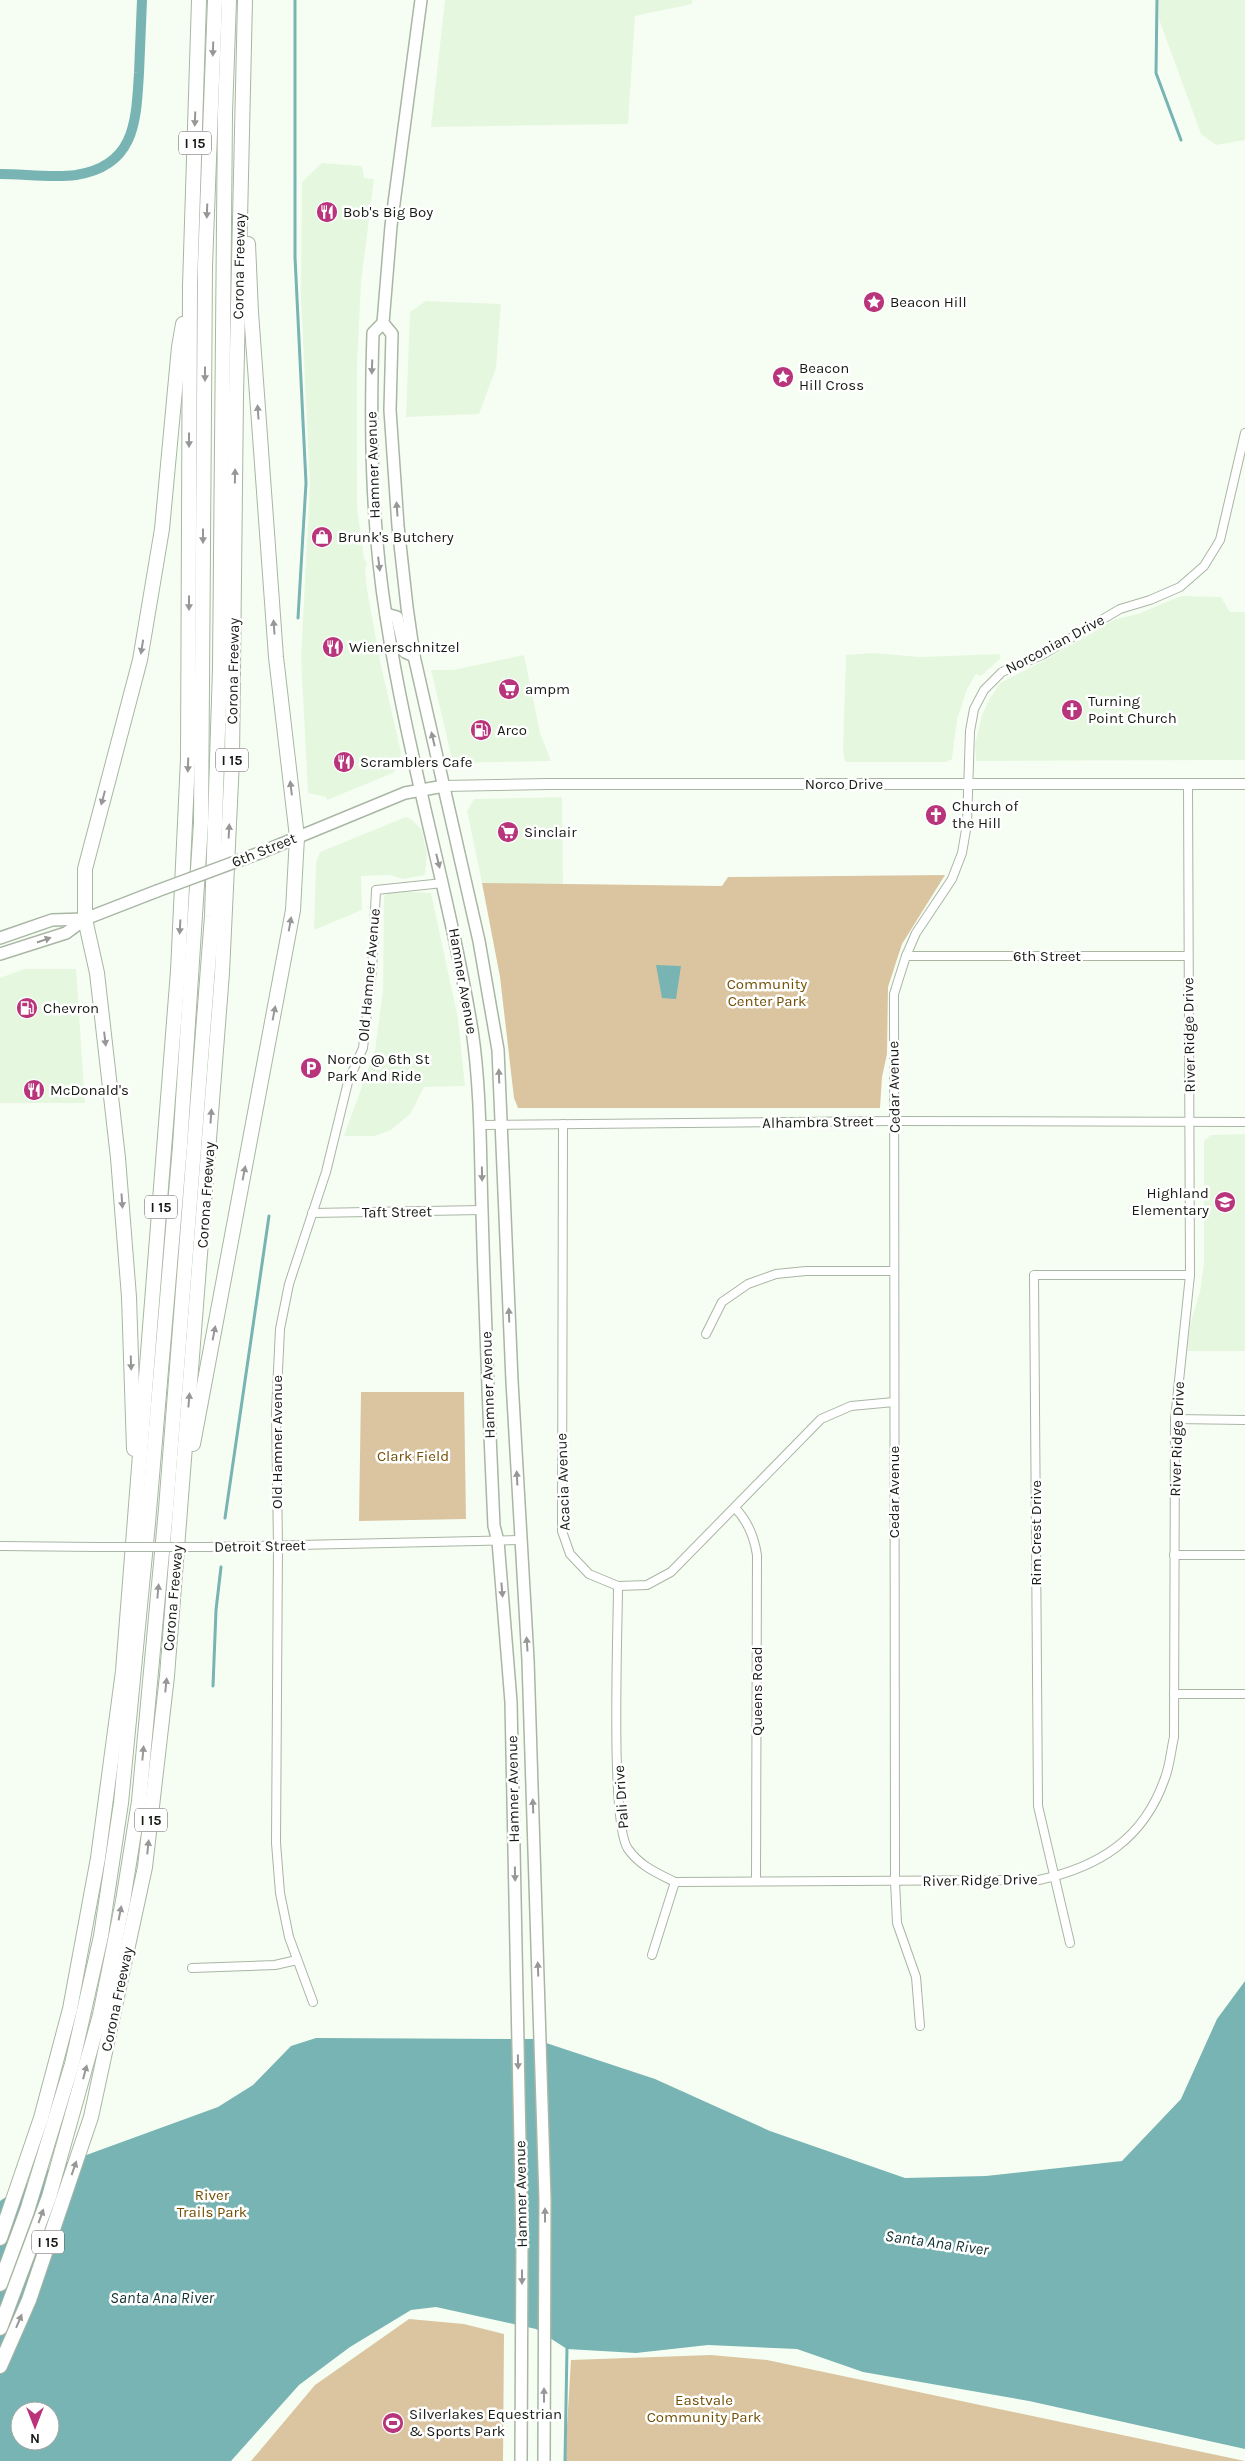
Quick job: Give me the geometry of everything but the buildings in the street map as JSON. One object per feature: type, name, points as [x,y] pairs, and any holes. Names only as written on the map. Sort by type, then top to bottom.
[{"type":"highway","name":"I 15","points":[[0,2238],[41,2118],[70,2009],[98,1858],[123,1672],[177,981],[188,759],[190,286],[199,0]]},
{"type":"highway","points":[[0,2284],[27,2211],[72,2064],[101,1936],[121,1803],[148,1523],[181,1136],[201,822],[205,266],[215,0]]},
{"type":"highway","points":[[0,2328],[49,2197],[100,2015],[123,1901],[139,1801],[166,1509],[212,916],[220,668],[225,113],[230,0]]},
{"type":"highway","name":"Corona Freeway","points":[[0,2366],[28,2300],[91,2117],[145,1867],[166,1676],[222,974],[232,770],[236,396],[244,0]]},
{"type":"highway","points":[[179,1518],[293,910],[297,837],[275,648],[250,312],[242,112]]},
{"type":"highway","points":[[136,1515],[129,1297],[119,1165],[97,973],[85,919],[85,870],[140,660],[162,529],[179,347],[190,286]]},
{"type":"main road","name":"Hamner Avenue","points":[[420,0],[391,226],[383,323],[373,332],[370,410],[374,520],[396,674],[454,930],[472,1032],[480,1125],[486,1385],[494,1526],[498,1541],[511,1702],[522,2241],[521,2461]]},
{"type":"main road","name":"Hamner Avenue","points":[[383,323],[392,334],[391,428],[398,526],[414,656],[477,933],[495,1031],[528,1660],[545,2199],[544,2461]]},
{"type":"main road","points":[[386,614],[396,616],[405,652],[414,656]]},
{"type":"main road","name":"Norco Drive","points":[[444,786],[547,784],[1245,784]]},
{"type":"main road","name":"6th Street","points":[[0,954],[66,933],[85,919],[262,852],[405,793],[444,786]]},
{"type":"main road","name":"6th Street","points":[[0,938],[52,920],[85,919]]},
{"type":"street","name":"Norconian Drive","points":[[906,956],[916,933],[952,879],[962,853],[967,824],[970,731],[974,709],[984,690],[1002,672],[1042,655],[1120,609],[1150,600],[1180,587],[1204,566],[1220,540],[1245,433]]},
{"type":"street","name":"River Ridge Drive","points":[[895,1881],[1039,1880],[1081,1869],[1107,1854],[1130,1836],[1148,1815],[1166,1778],[1174,1737],[1174,1419],[1190,1275],[1188,784]]},
{"type":"street","name":"Old Hamner Avenue","points":[[312,2002],[288,1937],[280,1893],[276,1844],[278,1546],[276,1412],[280,1329],[289,1284],[326,1172],[348,1082],[363,1048],[372,970],[376,890],[443,882]]},
{"type":"street","name":"6th Street","points":[[906,956],[1188,956]]},
{"type":"street","name":"Cedar Avenue","points":[[906,956],[894,994],[895,1881],[897,1924],[916,1976],[920,2026]]},
{"type":"street","name":"Alhambra Street","points":[[480,1125],[894,1121],[1245,1122]]},
{"type":"street","name":"Acacia Avenue","points":[[563,1124],[562,1531],[570,1554],[589,1574],[618,1586],[647,1585],[671,1572],[822,1419],[851,1406],[894,1402]]},
{"type":"street","name":"Taft Street","points":[[312,1213],[482,1210]]},
{"type":"street","points":[[706,1334],[722,1302],[748,1284],[776,1274],[806,1271],[894,1271]]},
{"type":"street","name":"Rim Crest Drive","points":[[1070,1943],[1038,1806],[1034,1275],[1190,1275]]},
{"type":"street","points":[[1174,1419],[1245,1420]]},
{"type":"street","name":"Queens Road","points":[[734,1508],[743,1516],[754,1538],[757,1555],[756,1881]]},
{"type":"street","name":"Detroit Street","points":[[0,1546],[208,1547],[521,1540]]},
{"type":"street","points":[[1174,1556],[1245,1555]]},
{"type":"street","name":"Pali Drive","points":[[618,1586],[618,1776],[622,1834],[628,1848],[647,1868],[675,1882],[895,1881]]},
{"type":"street","points":[[1174,1694],[1245,1694]]},
{"type":"street","points":[[652,1955],[675,1882]]},
{"type":"street","points":[[192,1968],[275,1965],[297,1960]]},
{"type":"shaded area","points":[[445,0],[692,0],[692,4],[635,16],[628,124],[431,127]]},
{"type":"shaded area","points":[[1159,0],[1245,0],[1245,140],[1216,145],[1201,134],[1159,19]]},
{"type":"shaded area","points":[[322,163],[362,166],[364,178],[374,179],[361,283],[357,367],[357,507],[364,559],[367,563],[365,570],[367,589],[380,661],[401,752],[400,762],[393,773],[327,800],[326,797],[308,793],[301,658],[310,484],[301,298],[302,182]]},
{"type":"shaded area","points":[[426,301],[501,304],[496,368],[479,414],[406,417],[410,312]]},
{"type":"shaded area","points":[[1181,596],[1221,597],[1230,612],[1245,612],[1245,760],[976,761],[975,744],[982,715],[1000,683],[1045,660],[1114,620],[1140,613]]},
{"type":"shaded area","points":[[874,653],[920,657],[999,654],[1001,658],[981,676],[976,674],[967,689],[957,720],[952,759],[947,762],[845,762],[843,750],[846,655]]},
{"type":"shaded area","points":[[524,655],[540,733],[551,761],[453,763],[431,670],[453,670]]},
{"type":"shaded area","points":[[562,797],[563,885],[482,883],[467,811],[474,799]]},
{"type":"shaded area","points":[[406,817],[422,830],[427,854],[425,875],[403,879],[390,875],[361,876],[362,910],[314,930],[316,862],[320,852]]},
{"type":"shaded area","points":[[386,892],[431,893],[458,1018],[465,1086],[424,1087],[410,1114],[391,1130],[375,1136],[344,1136],[375,1050],[383,990],[384,898]]},
{"type":"shaded area","points":[[24,969],[76,969],[85,1103],[0,1103],[0,978]]},
{"type":"shaded area","name":"Highland Elementary","points":[[1245,1134],[1245,1351],[1187,1351],[1190,1325],[1200,1292],[1204,1264],[1204,1141],[1211,1135]]},
{"type":"green space","name":"Community Center Park","points":[[945,875],[902,944],[888,987],[887,1054],[882,1077],[880,1108],[518,1108],[514,1098],[500,977],[482,883],[722,886],[728,877]]},
{"type":"green space","name":"Clark Field","points":[[361,1392],[464,1392],[466,1519],[359,1521]]},
{"type":"green space","name":"Silverlakes Equestrian & Sports Park","points":[[409,2319],[464,2324],[504,2334],[503,2461],[251,2461],[315,2385]]},
{"type":"green space","name":"Eastvale Community Park","points":[[711,2355],[767,2360],[1245,2461],[565,2461],[571,2360]]},
{"type":"water","points":[[656,965],[681,966],[676,999],[662,998]]},
{"type":"water","name":"Santa Ana River","points":[[1245,1981],[1245,2449],[1029,2401],[863,2372],[797,2349],[708,2345],[636,2353],[567,2349],[536,2329],[436,2307],[411,2310],[350,2347],[299,2385],[231,2461],[0,2461],[0,2201],[48,2169],[218,2107],[253,2085],[291,2046],[316,2038],[534,2039],[655,2079],[770,2131],[905,2178],[986,2176],[1122,2161],[1181,2099],[1217,2019]]},
{"type":"waterway","points":[[0,174],[76,175],[96,170],[111,162],[122,151],[134,124],[139,73],[142,0]]},
{"type":"waterway","points":[[295,0],[295,257],[306,483],[298,618]]},
{"type":"waterway","points":[[1157,0],[1156,73],[1181,140]]},
{"type":"waterway","points":[[225,1518],[269,1216]]},
{"type":"waterway","points":[[213,1686],[216,1610],[221,1567]]},
{"type":"waterway","points":[[565,2461],[567,2347]]},
{"type":"place","name":"Bob's Big Boy","points":[[327,212]]},
{"type":"place","name":"Beacon Hill","points":[[874,302]]},
{"type":"place","name":"Beacon Hill Cross","points":[[783,377]]},
{"type":"place","name":"Brunk's Butchery","points":[[322,537]]},
{"type":"place","name":"Wienerschnitzel","points":[[333,647]]},
{"type":"place","name":"ampm","points":[[509,689]]},
{"type":"place","name":"Turning Point Church","points":[[1072,710]]},
{"type":"place","name":"Arco","points":[[481,730]]},
{"type":"place","name":"Scramblers Cafe","points":[[344,762]]},
{"type":"place","name":"Church of the Hill","points":[[936,815]]},
{"type":"place","name":"Sinclair","points":[[508,832]]},
{"type":"place","name":"Chevron","points":[[27,1008]]},
{"type":"place","name":"Norco @ 6th St Park And Ride","points":[[311,1068]]},
{"type":"place","name":"McDonald's","points":[[34,1090]]},
{"type":"place","name":"Highland Elementary","points":[[1225,1202]]},
{"type":"place","name":"Silverlakes Equestrian & Sports Park","points":[[393,2423]]},
{"type":"park label","name":"River Trails Park","points":[[212,2204]]}]
